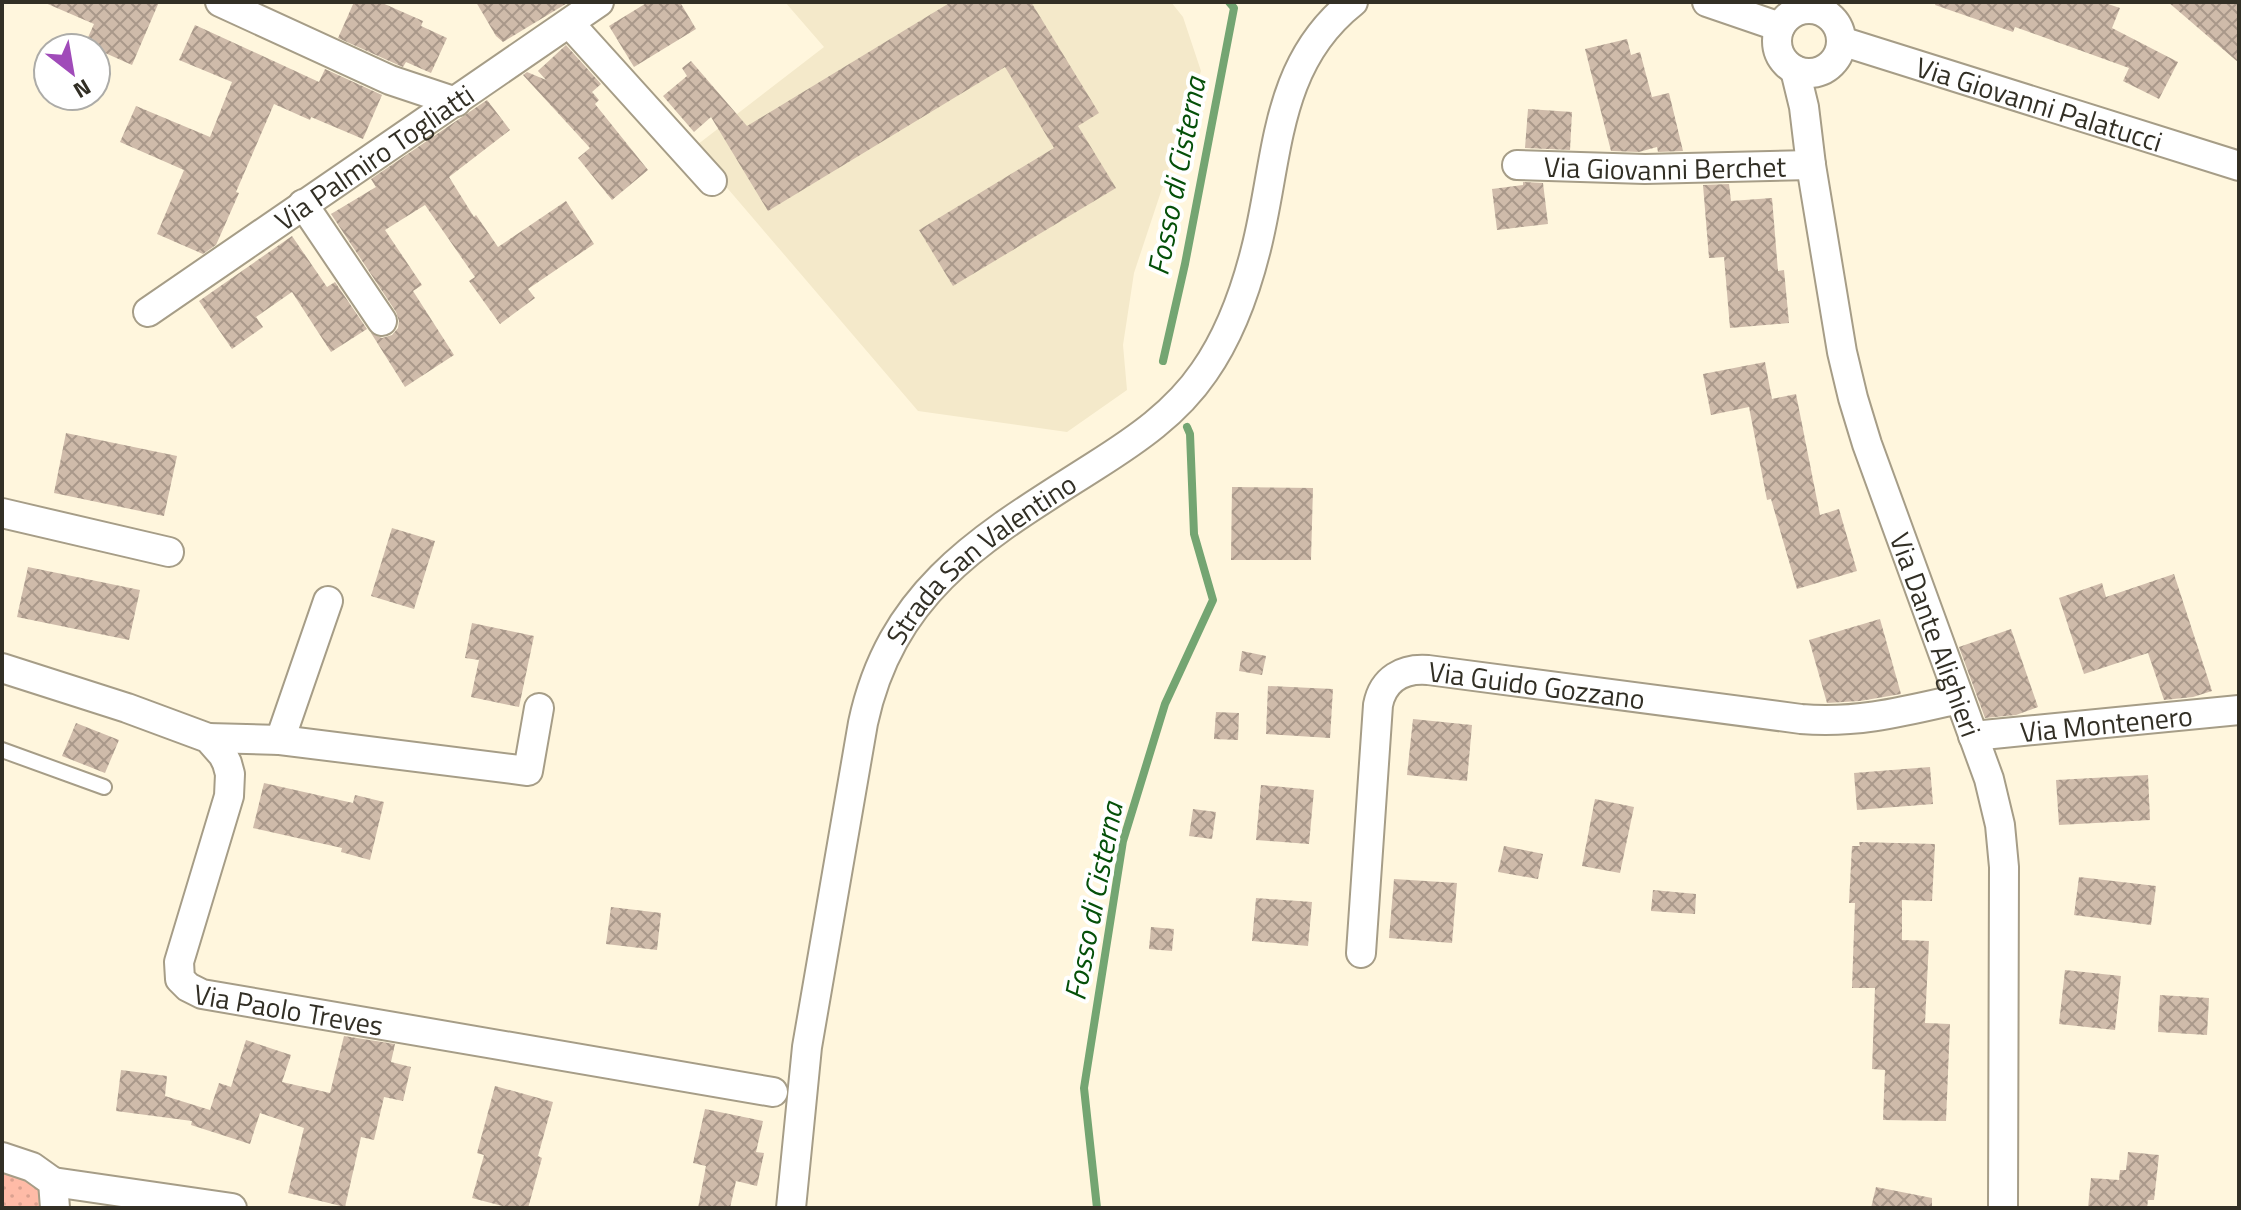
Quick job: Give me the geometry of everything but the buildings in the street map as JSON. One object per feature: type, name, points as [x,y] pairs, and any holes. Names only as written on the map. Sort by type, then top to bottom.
[{"type":"street","points":[[220,2],[390,80],[456,102]]},
{"type":"street","name":"Via Palmiro Togliatti","points":[[148,312],[598,2]]},
{"type":"street","name":"Strada San Valentino","points":[[791,1208],[807,1047],[863,723],[883,657],[912,610],[961,557],[1003,525],[1130,443],[1170,413],[1204,372],[1234,317],[1246,285],[1294,77],[1319,36],[1353,2]]},
{"type":"street","points":[[1707,2],[1780,27],[1787,18],[1807,6],[1827,14],[1839,30],[1841,41],[1834,61],[1816,73],[1795,70]]},
{"type":"street","points":[[570,24],[712,181]]},
{"type":"street","name":"Via Dante Alighieri","points":[[1780,27],[1777,46],[1781,56],[1795,70],[1804,107],[1842,352],[1859,420],[1993,792],[2004,855],[2003,1208]]},
{"type":"street","name":"Via Giovanni Palatucci","points":[[1841,41],[2239,166]]},
{"type":"street","name":"Via Giovanni Berchet","points":[[1517,165],[1645,169],[1811,165]]},
{"type":"street","points":[[303,204],[382,321]]},
{"type":"street","points":[[2,513],[169,552]]},
{"type":"street","points":[[280,740],[328,601]]},
{"type":"street","points":[[2,668],[208,738],[280,740],[528,771],[539,708]]},
{"type":"street","name":"Via Guido Gozzano","points":[[1361,953],[1378,705],[1382,688],[1402,673],[1428,670],[1818,720],[1884,717],[1959,699]]},
{"type":"street","name":"Via Montenero","points":[[1973,736],[2239,710]]},
{"type":"street","name":"Via Paolo Treves","points":[[208,738],[227,763],[230,786],[179,962],[180,979],[188,987],[202,994],[773,1092]]},
{"type":"street","points":[[2,1157],[32,1167],[54,1195],[232,1208]]},
{"type":"lane","points":[[2,750],[104,787]]},
{"type":"shaded area","points":[[785,2],[1171,2],[1183,17],[1201,71],[1134,273],[1123,345],[1127,390],[1067,432],[918,411],[693,148],[824,47]]},
{"type":"shaded area","points":[[2,1170],[53,1182],[54,1208],[2,1208]]},
{"type":"waterway","name":"Fosso di Cisterna","points":[[1163,361],[1185,264],[1234,8],[1229,2]]},
{"type":"waterway","name":"Fosso di Cisterna","points":[[1097,1208],[1084,1088],[1123,841],[1165,704],[1213,600],[1194,534],[1190,434],[1187,427]]}]
